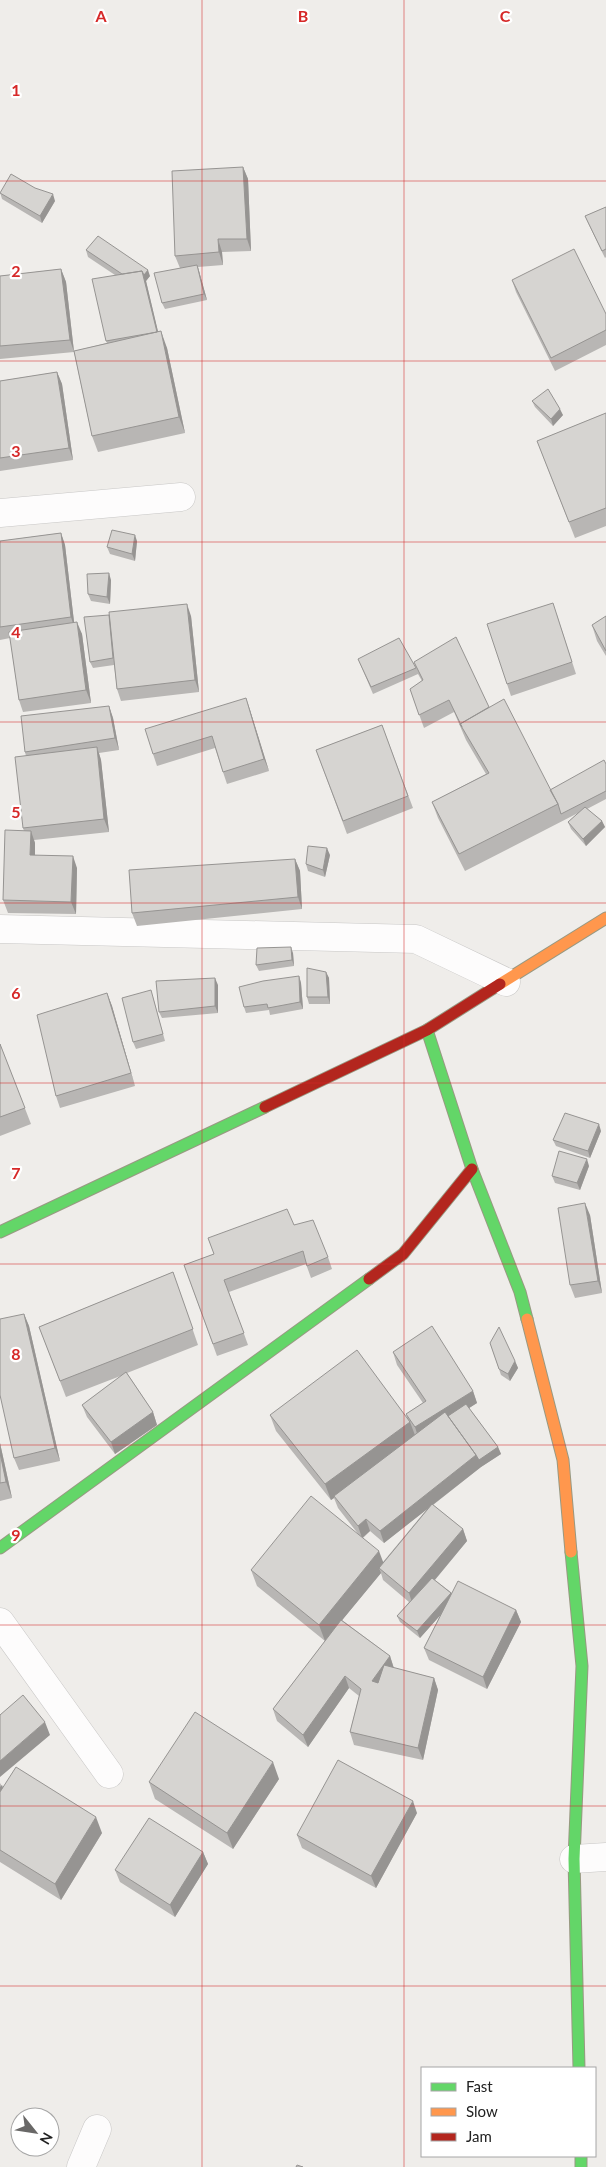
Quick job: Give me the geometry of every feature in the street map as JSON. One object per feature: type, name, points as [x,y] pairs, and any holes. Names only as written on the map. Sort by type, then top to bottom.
[{"type":"main road","points":[[0,1232],[426,1030],[506,982],[606,918]]},
{"type":"main road","points":[[426,1030],[472,1169],[520,1292],[563,1460],[582,1666],[574,1859],[579,2067]]},
{"type":"main road","points":[[0,1548],[403,1254],[472,1169]]},
{"type":"street","points":[[0,513],[181,497]]},
{"type":"street","points":[[0,929],[416,939],[506,982]]},
{"type":"street","points":[[0,1622],[109,1774]]},
{"type":"street","points":[[574,1859],[606,1857]]},
{"type":"street","points":[[81,2167],[97,2129]]},
{"type":"building","points":[[243,167],[247,239],[218,239],[219,252],[175,256],[172,171]]},
{"type":"building","points":[[11,174],[35,188],[53,194],[40,216],[0,193]]},
{"type":"building","points":[[606,207],[606,249],[602,251],[585,216]]},
{"type":"building","points":[[98,236],[148,270],[144,275],[142,271],[122,274],[86,250]]},
{"type":"building","points":[[574,249],[606,314],[606,330],[551,358],[512,280]]},
{"type":"building","points":[[197,265],[204,294],[162,303],[154,273]]},
{"type":"building","points":[[61,269],[70,340],[0,346],[0,276]]},
{"type":"building","points":[[142,271],[157,332],[106,341],[92,279]]},
{"type":"building","points":[[161,331],[179,417],[92,436],[74,351]]},
{"type":"building","points":[[57,372],[69,448],[0,458],[0,381]]},
{"type":"building","points":[[548,389],[560,409],[551,419],[532,401]]},
{"type":"building","points":[[606,413],[606,508],[569,522],[537,441]]},
{"type":"building","points":[[112,530],[135,535],[132,554],[107,547]]},
{"type":"building","points":[[61,533],[71,617],[0,627],[0,541]]},
{"type":"building","points":[[109,573],[107,597],[88,594],[87,574]]},
{"type":"building","points":[[553,603],[572,662],[507,684],[487,624]]},
{"type":"building","points":[[187,604],[195,680],[117,689],[109,612]]},
{"type":"building","points":[[109,615],[113,658],[90,662],[84,617]]},
{"type":"building","points":[[606,616],[606,651],[592,625]]},
{"type":"building","points":[[77,622],[86,690],[19,700],[9,632]]},
{"type":"building","points":[[456,637],[489,707],[460,724],[449,700],[419,715],[410,689],[423,680],[414,662]]},
{"type":"building","points":[[399,638],[416,668],[371,687],[358,659]]},
{"type":"building","points":[[246,698],[264,759],[223,772],[212,736],[153,754],[145,729]]},
{"type":"building","points":[[504,699],[558,804],[459,854],[432,802],[489,773],[460,724]]},
{"type":"building","points":[[109,706],[115,738],[25,752],[21,716]]},
{"type":"building","points":[[382,725],[408,796],[343,821],[316,750]]},
{"type":"building","points":[[97,747],[104,819],[23,828],[15,757]]},
{"type":"building","points":[[604,760],[606,764],[606,791],[561,814],[550,790]]},
{"type":"building","points":[[585,807],[602,821],[583,839],[568,822]]},
{"type":"building","points":[[5,830],[31,831],[30,855],[73,856],[71,902],[3,900]]},
{"type":"building","points":[[308,846],[327,848],[323,870],[306,864]]},
{"type":"building","points":[[295,859],[298,897],[132,913],[129,870]]},
{"type":"building","points":[[291,947],[292,960],[256,965],[257,948]]},
{"type":"building","points":[[307,968],[326,972],[328,997],[307,997]]},
{"type":"building","points":[[299,976],[300,1002],[268,1008],[267,1004],[244,1007],[239,987],[263,981]]},
{"type":"building","points":[[215,978],[215,1006],[159,1012],[156,981]]},
{"type":"building","points":[[151,990],[163,1034],[133,1042],[122,998]]},
{"type":"building","points":[[107,993],[131,1073],[56,1096],[37,1015]]},
{"type":"building","points":[[0,1044],[25,1108],[0,1117]]},
{"type":"building","points":[[565,1113],[599,1124],[588,1151],[553,1140]]},
{"type":"building","points":[[559,1151],[587,1159],[577,1183],[552,1176]]},
{"type":"building","points":[[585,1203],[598,1281],[570,1285],[558,1208]]},
{"type":"building","points":[[287,1209],[294,1225],[313,1220],[328,1257],[307,1266],[303,1251],[224,1280],[244,1333],[213,1344],[184,1265],[214,1254],[208,1238]]},
{"type":"building","points":[[173,1272],[193,1329],[60,1381],[39,1327]]},
{"type":"building","points":[[24,1314],[55,1448],[14,1458],[0,1395],[0,1319]]},
{"type":"building","points":[[432,1326],[473,1391],[415,1427],[406,1414],[426,1401],[393,1352]]},
{"type":"building","points":[[499,1327],[515,1361],[508,1374],[499,1369],[490,1343]]},
{"type":"building","points":[[357,1350],[410,1422],[325,1484],[270,1415]]},
{"type":"building","points":[[126,1372],[153,1412],[111,1442],[82,1405]]},
{"type":"building","points":[[466,1404],[498,1447],[479,1460],[448,1416]]},
{"type":"building","points":[[445,1412],[476,1455],[380,1531],[366,1519],[358,1526],[334,1496]]},
{"type":"building","points":[[0,1453],[6,1482],[0,1483]]},
{"type":"building","points":[[311,1496],[379,1551],[319,1625],[251,1570]]},
{"type":"building","points":[[432,1504],[463,1529],[409,1593],[379,1568]]},
{"type":"building","points":[[432,1578],[451,1593],[417,1631],[397,1616]]},
{"type":"building","points":[[458,1581],[516,1610],[483,1677],[424,1648]]},
{"type":"building","points":[[341,1620],[390,1656],[372,1681],[378,1683],[384,1665],[434,1678],[418,1748],[350,1732],[361,1689],[345,1676],[303,1735],[273,1709]]},
{"type":"building","points":[[23,1695],[45,1722],[0,1761],[0,1715]]},
{"type":"building","points":[[195,1712],[273,1762],[227,1833],[149,1782]]},
{"type":"building","points":[[338,1760],[413,1801],[371,1876],[297,1835]]},
{"type":"building","points":[[16,1767],[96,1817],[55,1884],[0,1850],[0,1792]]},
{"type":"building","points":[[149,1818],[203,1852],[170,1905],[115,1870]]},
{"type":"traffic: fast","points":[[427,1030],[472,1169],[520,1292],[527,1319]]},
{"type":"traffic: fast","points":[[0,1232],[265,1107]]},
{"type":"traffic: fast","points":[[0,1548],[369,1279]]},
{"type":"traffic: fast","points":[[571,1552],[582,1666],[574,1859],[579,2067]]},
{"type":"traffic: fast","points":[[581,2157],[581,2167]]},
{"type":"traffic: slow","points":[[500,984],[606,918]]},
{"type":"traffic: slow","points":[[527,1319],[563,1460],[571,1552]]},
{"type":"traffic: jam","points":[[265,1107],[427,1030],[500,984]]},
{"type":"traffic: jam","points":[[369,1279],[403,1254],[472,1169]]}]
